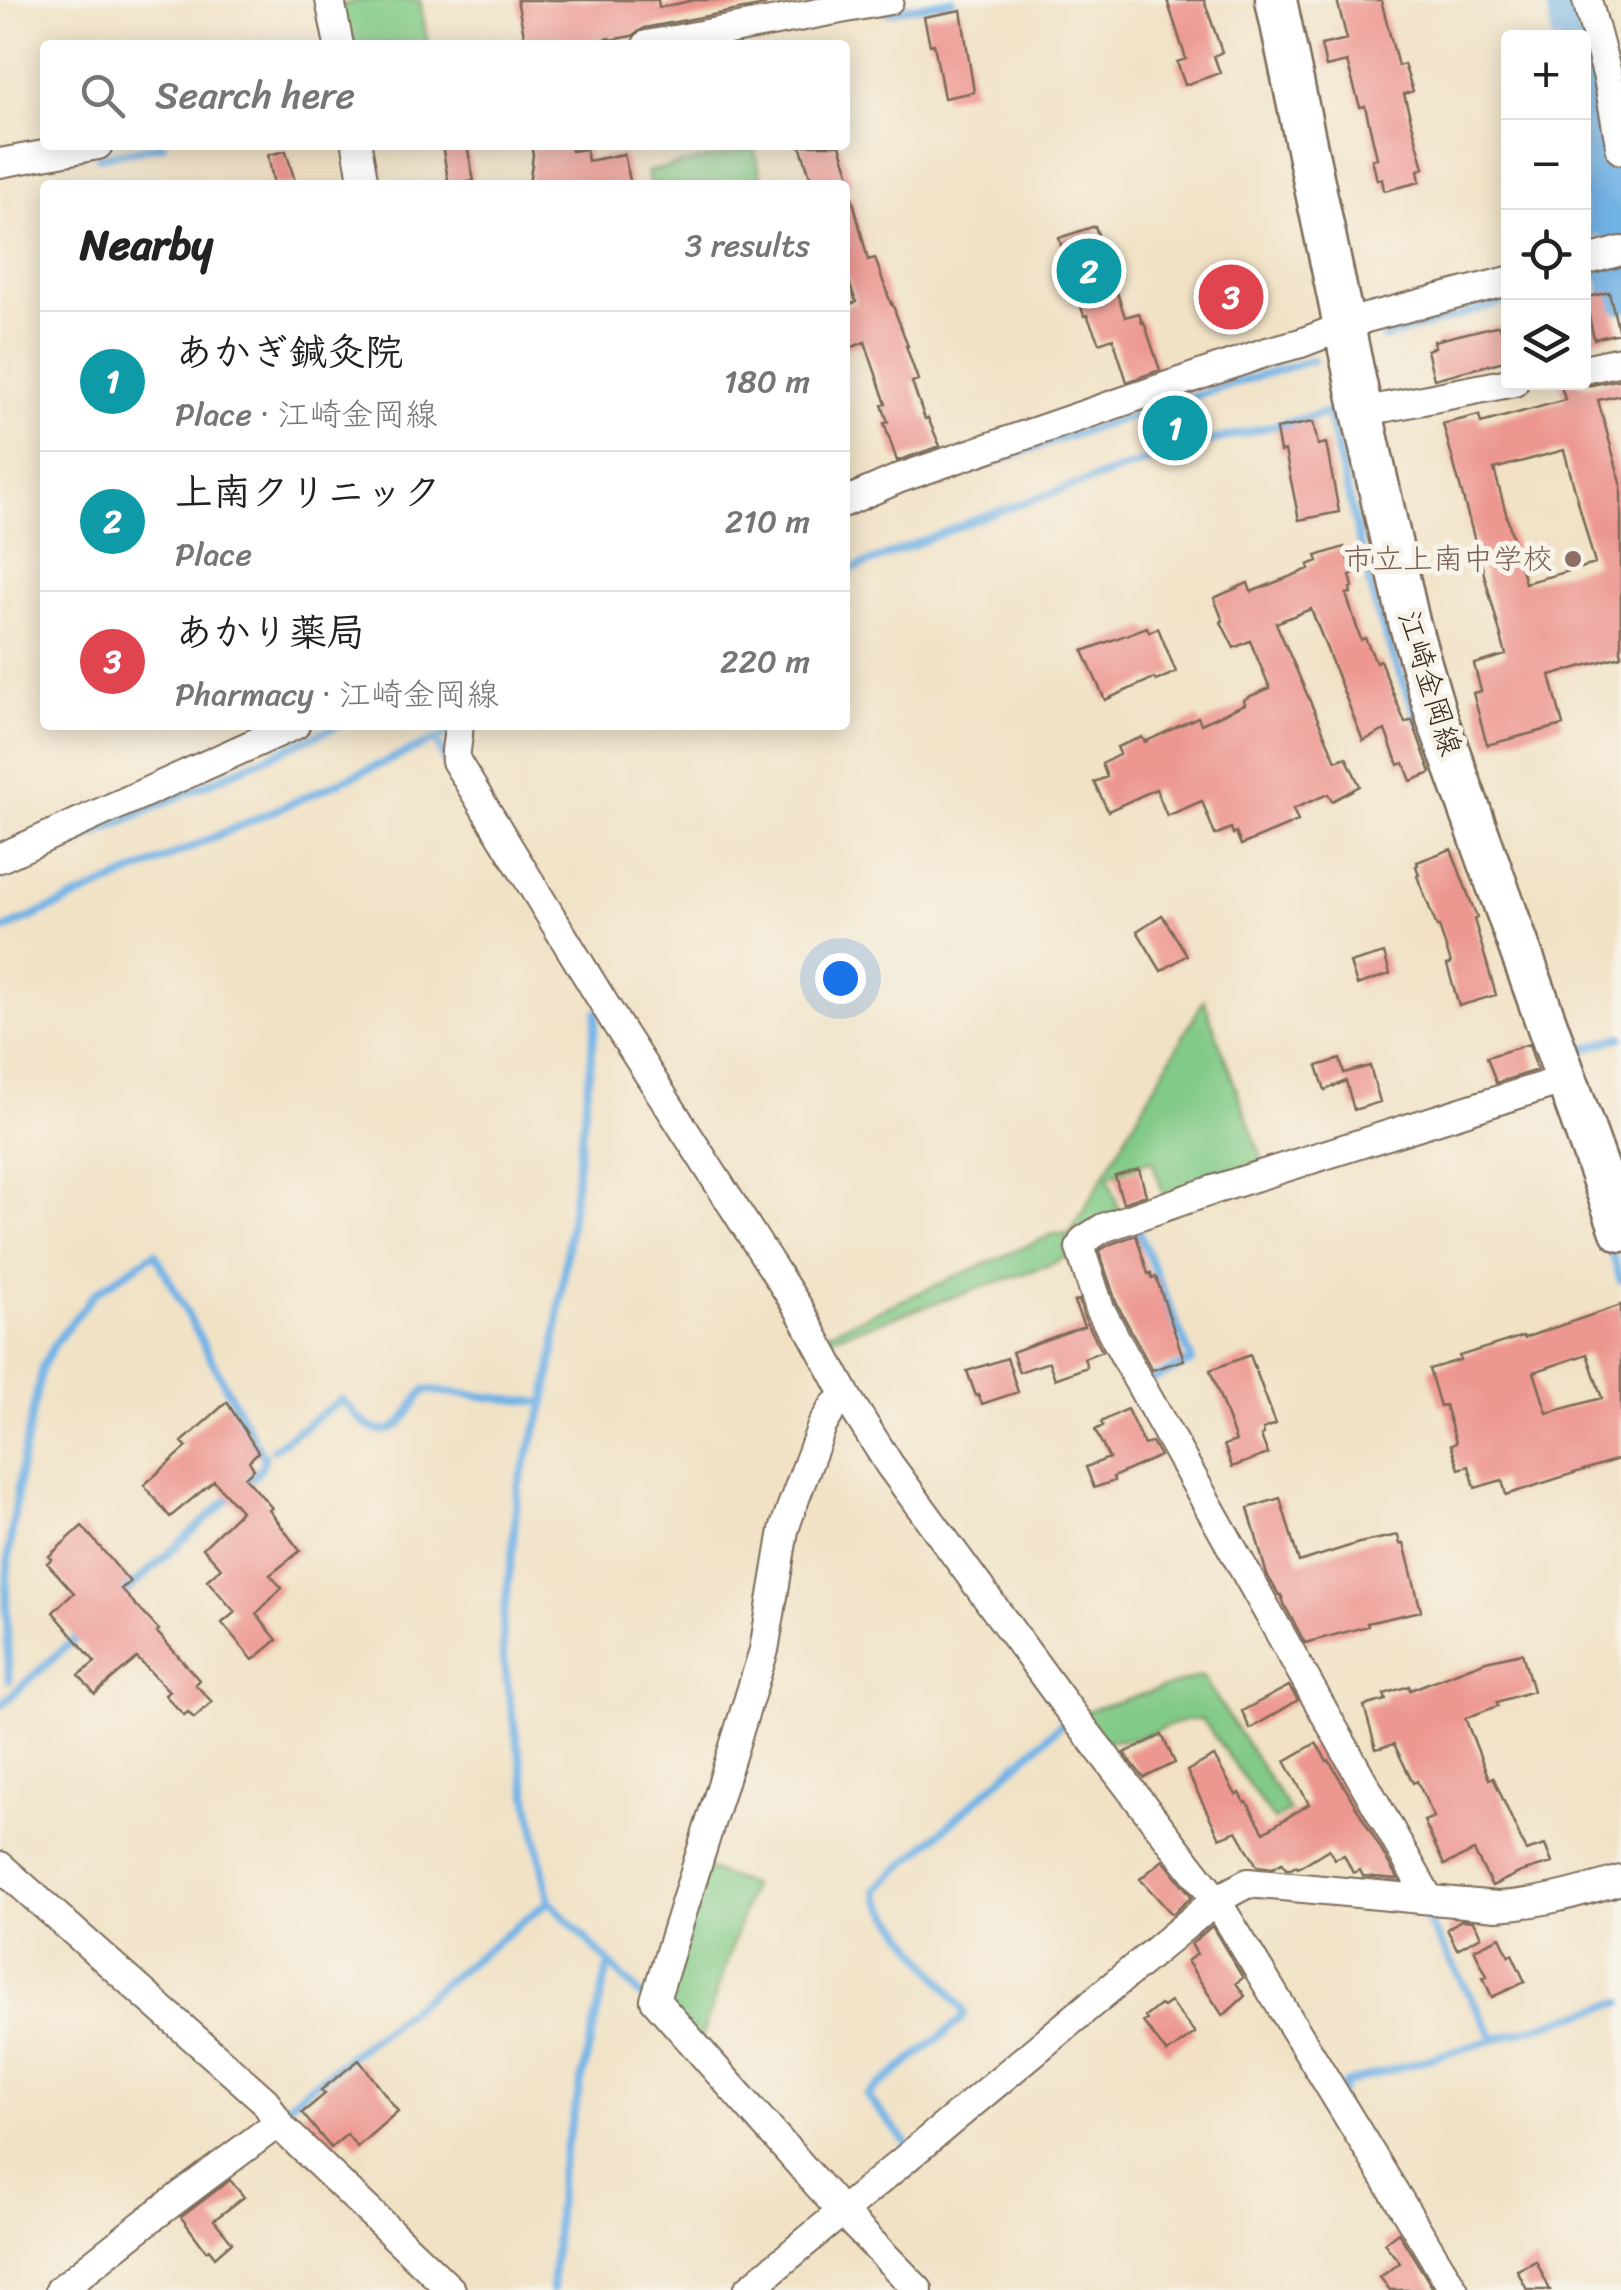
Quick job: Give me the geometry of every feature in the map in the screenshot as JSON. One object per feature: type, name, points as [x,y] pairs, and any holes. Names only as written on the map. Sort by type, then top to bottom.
[{"type":"main road","name":"江崎金岡線","points":[[1276,0],[1410,622],[1557,1082],[1621,1231]]},
{"type":"street","points":[[330,0],[338,40]]},
{"type":"street","points":[[674,40],[889,0]]},
{"type":"street","points":[[1588,0],[1621,150]]},
{"type":"street","points":[[0,164],[72,150]]},
{"type":"street","points":[[358,150],[363,180]]},
{"type":"street","points":[[1591,259],[1621,251]]},
{"type":"street","points":[[850,500],[900,478],[1344,326],[1501,283]]},
{"type":"street","points":[[1591,367],[1621,361]]},
{"type":"street","points":[[1362,412],[1501,385]]},
{"type":"street","points":[[0,858],[284,730]]},
{"type":"street","points":[[459,730],[456,761],[799,1308],[841,1402],[1213,1902],[1454,2290]]},
{"type":"street","points":[[1419,1898],[1131,1368],[1100,1308],[1080,1248],[1084,1240],[1103,1228],[1557,1082]]},
{"type":"street","points":[[841,1402],[822,1426],[784,1530],[764,1650],[655,2000],[847,2217],[918,2290]]},
{"type":"street","points":[[0,1866],[265,2101],[274,2118],[451,2290]]},
{"type":"street","points":[[748,2290],[847,2217],[1213,1902],[1248,1883],[1496,1906],[1562,1898],[1621,1880]]},
{"type":"street","points":[[60,2290],[274,2118]]},
{"type":"green space","points":[[363,0],[420,0],[427,40],[347,40],[341,5]]},
{"type":"green space","points":[[754,150],[762,180],[649,180],[647,172]]},
{"type":"green space","points":[[1204,1000],[1265,1168],[1166,1201],[1152,1160],[1108,1176],[1121,1217],[1070,1234]]},
{"type":"green space","points":[[1054,1234],[1069,1237],[1064,1248],[1068,1256],[1052,1264],[822,1341],[820,1336]]},
{"type":"green space","points":[[1202,1676],[1290,1811],[1274,1820],[1202,1719],[1135,1738],[1101,1740],[1080,1713]]},
{"type":"green space","points":[[706,1869],[752,1885],[700,2044],[663,2003]]},
{"type":"building","points":[[517,0],[658,0],[659,8],[694,0],[764,0],[765,5],[644,28],[632,36],[611,40],[525,40]]},
{"type":"building","points":[[1167,0],[1204,0],[1222,52],[1214,56],[1220,73],[1185,85],[1177,62],[1186,59]]},
{"type":"building","points":[[1337,0],[1381,0],[1398,66],[1404,64],[1413,91],[1404,94],[1424,168],[1418,170],[1420,182],[1384,191],[1382,179],[1377,180],[1372,159],[1377,158],[1365,106],[1360,107],[1347,62],[1326,67],[1321,45],[1347,39]]},
{"type":"building","points":[[961,10],[974,92],[944,98],[934,44],[930,45],[924,17]]},
{"type":"building","points":[[443,150],[468,150],[474,180],[448,180]]},
{"type":"building","points":[[532,150],[586,150],[588,161],[624,154],[630,180],[530,180]]},
{"type":"building","points":[[802,150],[842,150],[853,185],[850,180],[811,180]]},
{"type":"building","points":[[286,151],[295,180],[273,180],[268,155]]},
{"type":"building","points":[[850,197],[868,260],[875,258],[908,346],[918,380],[912,382],[925,419],[928,418],[940,446],[897,461],[884,423],[888,422],[882,405],[886,404],[865,342],[850,348],[850,304],[856,302],[850,285]]},
{"type":"building","points":[[1095,226],[1125,317],[1139,313],[1160,370],[1127,382],[1113,338],[1099,343],[1087,315],[1084,316],[1059,238]]},
{"type":"building","points":[[1239,273],[1252,311],[1223,321],[1211,283]]},
{"type":"building","points":[[1609,292],[1619,333],[1594,339],[1591,296]]},
{"type":"building","points":[[1500,325],[1501,362],[1434,379],[1427,350],[1435,347],[1434,341]]},
{"type":"building","points":[[1621,379],[1621,395],[1598,400],[1621,483],[1621,656],[1550,675],[1563,725],[1487,745],[1473,693],[1481,691],[1474,664],[1506,655],[1443,424],[1479,415],[1481,423],[1565,400],[1562,390],[1591,390],[1591,385]],"holes":[[[1564,450],[1595,564],[1525,583],[1494,469]]]},
{"type":"building","points":[[1188,412],[1194,436],[1162,444],[1156,421]]},
{"type":"building","points":[[1313,422],[1318,445],[1326,443],[1339,512],[1299,520],[1285,451],[1280,452],[1276,429]]},
{"type":"building","points":[[1344,547],[1353,574],[1351,593],[1346,594],[1361,640],[1365,638],[1376,662],[1380,660],[1405,723],[1412,720],[1431,773],[1411,781],[1404,763],[1398,765],[1385,730],[1363,741],[1311,609],[1276,623],[1336,761],[1346,757],[1360,786],[1332,801],[1328,794],[1293,809],[1298,821],[1241,845],[1231,828],[1215,835],[1202,801],[1167,816],[1156,789],[1108,811],[1094,782],[1107,777],[1102,764],[1120,754],[1117,747],[1142,737],[1145,742],[1198,717],[1201,724],[1270,688],[1250,641],[1234,648],[1214,598],[1248,583],[1251,592],[1309,569],[1308,565],[1318,561],[1316,556]]},
{"type":"building","points":[[1147,627],[1149,632],[1158,628],[1176,672],[1105,700],[1083,651]]},
{"type":"building","points":[[1451,849],[1477,918],[1474,919],[1496,995],[1459,1006],[1447,965],[1451,963],[1416,866],[1417,862]]},
{"type":"building","points":[[1162,915],[1187,955],[1161,971],[1137,931]]},
{"type":"building","points":[[1384,953],[1390,974],[1357,985],[1350,963]]},
{"type":"building","points":[[1529,1044],[1537,1070],[1496,1083],[1487,1057]]},
{"type":"building","points":[[1340,1059],[1344,1073],[1370,1066],[1380,1102],[1354,1110],[1346,1081],[1325,1090],[1317,1066]]},
{"type":"building","points":[[1139,1169],[1146,1195],[1123,1203],[1115,1176]]},
{"type":"building","points":[[1136,1235],[1148,1274],[1156,1277],[1184,1360],[1152,1370],[1116,1302],[1099,1251]]},
{"type":"building","points":[[1079,1300],[1102,1351],[1084,1358],[1087,1367],[1055,1379],[1049,1362],[1019,1372],[1012,1352],[1084,1326],[1074,1302]]},
{"type":"building","points":[[1621,1305],[1621,1458],[1506,1495],[1502,1480],[1475,1488],[1469,1466],[1459,1469],[1445,1405],[1440,1406],[1429,1369],[1460,1360],[1459,1356]],"holes":[[[1587,1354],[1602,1398],[1547,1413],[1534,1372]]]},
{"type":"building","points":[[1250,1355],[1276,1424],[1263,1429],[1261,1436],[1268,1454],[1232,1467],[1224,1445],[1236,1441],[1210,1370]]},
{"type":"building","points":[[1007,1358],[1018,1392],[982,1404],[967,1371]]},
{"type":"building","points":[[227,1402],[258,1452],[249,1461],[254,1469],[245,1477],[272,1508],[269,1510],[300,1551],[270,1575],[282,1588],[256,1614],[277,1640],[253,1660],[222,1623],[235,1612],[207,1580],[221,1568],[203,1548],[241,1511],[214,1481],[170,1517],[144,1485],[187,1447],[182,1442]]},
{"type":"building","points":[[1127,1409],[1144,1445],[1152,1442],[1160,1456],[1094,1488],[1086,1467],[1109,1458],[1095,1430],[1103,1426],[1101,1422]]},
{"type":"building","points":[[1280,1498],[1299,1562],[1398,1535],[1400,1544],[1404,1543],[1421,1611],[1305,1643],[1267,1575],[1248,1508]]},
{"type":"building","points":[[82,1526],[130,1582],[121,1589],[159,1630],[199,1680],[195,1684],[212,1702],[194,1718],[188,1712],[184,1715],[165,1695],[169,1691],[137,1658],[95,1694],[79,1675],[95,1662],[53,1612],[74,1593],[47,1563],[52,1559],[49,1556]]},
{"type":"building","points":[[1522,1653],[1533,1691],[1497,1702],[1498,1706],[1465,1718],[1489,1779],[1493,1777],[1526,1851],[1545,1845],[1552,1863],[1492,1886],[1474,1851],[1444,1865],[1424,1821],[1434,1817],[1417,1781],[1413,1783],[1394,1744],[1376,1749],[1364,1706],[1386,1700],[1384,1694],[1409,1686],[1410,1690],[1486,1661]]},
{"type":"building","points":[[1289,1686],[1298,1700],[1250,1729],[1242,1711]]},
{"type":"building","points":[[1162,1735],[1175,1763],[1144,1778],[1124,1753]]},
{"type":"building","points":[[1316,1743],[1398,1879],[1363,1876],[1360,1870],[1353,1873],[1344,1855],[1335,1859],[1329,1849],[1298,1868],[1286,1869],[1282,1863],[1273,1868],[1257,1866],[1237,1831],[1220,1838],[1187,1771],[1214,1756],[1236,1795],[1240,1793],[1247,1802],[1264,1832],[1309,1804],[1285,1761]]},
{"type":"building","points":[[1163,1860],[1192,1897],[1172,1914],[1140,1879]]},
{"type":"building","points":[[1461,1920],[1473,1921],[1481,1936],[1457,1949],[1447,1929]]},
{"type":"building","points":[[1212,1926],[1243,1978],[1236,1983],[1245,1996],[1223,2016],[1187,1961],[1197,1954],[1191,1944]]},
{"type":"building","points":[[1500,1937],[1525,1982],[1492,1997],[1474,1949]]},
{"type":"building","points":[[1170,2002],[1195,2033],[1167,2053],[1143,2022],[1160,2005]]},
{"type":"building","points":[[359,2060],[398,2111],[357,2147],[347,2134],[331,2148],[302,2113],[325,2094],[321,2090]]},
{"type":"building","points":[[230,2180],[244,2197],[214,2220],[232,2242],[215,2257],[181,2217]]},
{"type":"building","points":[[1398,2232],[1434,2290],[1390,2290],[1380,2277],[1400,2263],[1384,2243]]},
{"type":"building","points":[[1536,2261],[1550,2290],[1527,2290],[1517,2270]]},
{"type":"waterway","points":[[888,12],[952,0]]},
{"type":"waterway","points":[[1549,0],[1555,30]]},
{"type":"waterway","points":[[1573,0],[1579,30]]},
{"type":"waterway","points":[[1591,94],[1615,223]]},
{"type":"waterway","points":[[99,157],[136,150]]},
{"type":"waterway","points":[[1588,210],[1593,236]]},
{"type":"waterway","points":[[1617,268],[1621,293]]},
{"type":"waterway","points":[[1591,278],[1621,272]]},
{"type":"waterway","points":[[1384,338],[1501,303]]},
{"type":"waterway","points":[[850,515],[1078,433],[1313,360]]},
{"type":"waterway","points":[[850,570],[985,516],[1194,445],[1335,411]]},
{"type":"waterway","points":[[1328,413],[1377,613],[1418,720]]},
{"type":"waterway","points":[[0,876],[328,730]]},
{"type":"waterway","points":[[0,931],[451,733]]},
{"type":"waterway","points":[[436,739],[446,763]]},
{"type":"waterway","points":[[273,1449],[342,1399],[367,1425],[383,1431],[401,1423],[425,1390],[545,1403],[597,1012]]},
{"type":"waterway","points":[[1586,1048],[1621,1037]]},
{"type":"waterway","points":[[1137,1228],[1192,1361],[1149,1381]]},
{"type":"waterway","points":[[1607,1240],[1621,1280]]},
{"type":"waterway","points":[[9,1680],[9,1551],[21,1466],[42,1367],[56,1342],[95,1293],[155,1253],[263,1457]]},
{"type":"waterway","points":[[545,1403],[518,1486],[503,1620],[503,1659],[516,1736],[549,1901],[649,2004]]},
{"type":"waterway","points":[[120,1597],[255,1475],[265,1456]]},
{"type":"waterway","points":[[0,1706],[80,1634]]},
{"type":"waterway","points":[[909,2146],[867,2096],[964,2014],[881,1902],[877,1889],[1066,1720]]},
{"type":"waterway","points":[[279,2105],[287,2105],[549,1901]]},
{"type":"waterway","points":[[1421,1908],[1494,2039]]},
{"type":"waterway","points":[[552,2290],[560,2172],[609,1963]]},
{"type":"waterway","points":[[1343,2091],[1347,2083],[1621,2002]]},
{"type":"place","name":"上南クリニック","points":[[1089,271]]},
{"type":"place","name":"あかり薬局","points":[[1231,297]]},
{"type":"place","name":"あかぎ鍼灸院","points":[[1175,428]]},
{"type":"place","name":"市立上南中学校","points":[[1573,559]]}]
